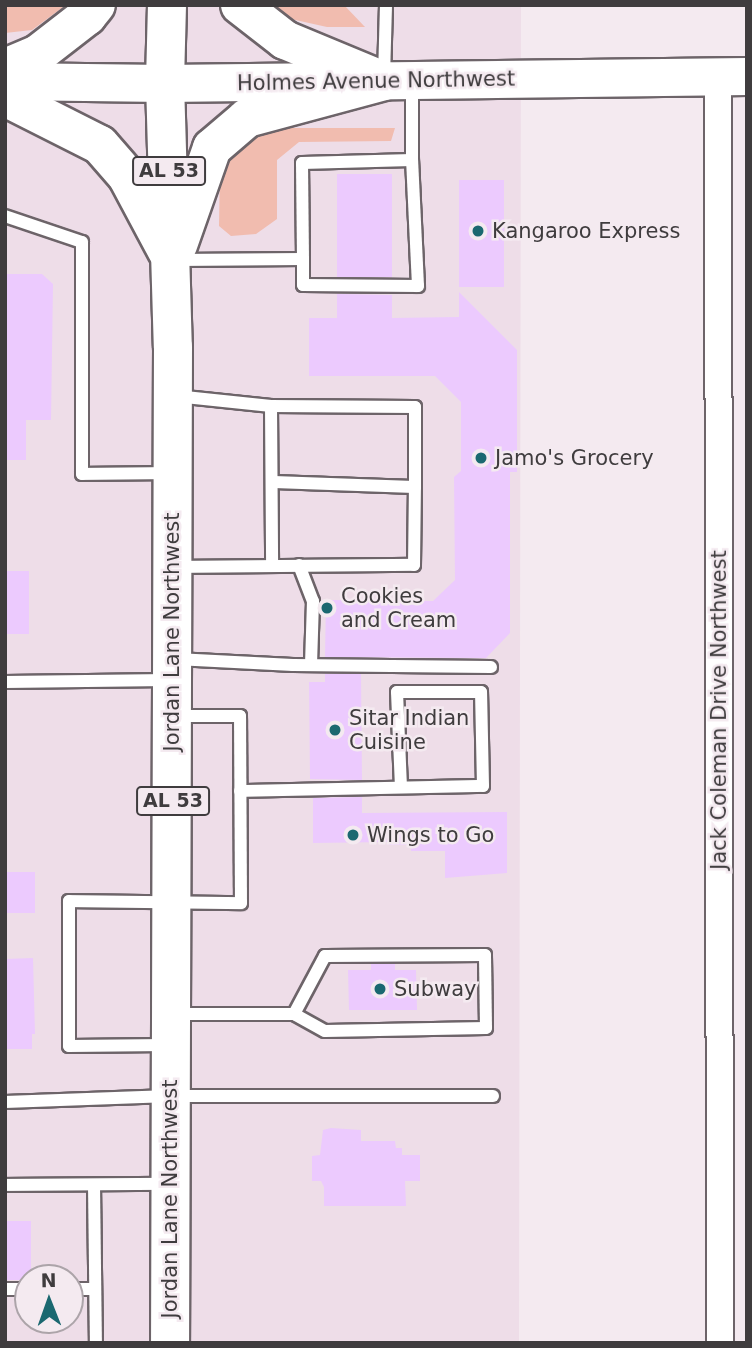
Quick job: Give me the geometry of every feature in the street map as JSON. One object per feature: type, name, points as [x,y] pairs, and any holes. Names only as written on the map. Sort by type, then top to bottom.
[{"type":"main road","points":[[5,68],[38,54],[87,16],[96,5]]},
{"type":"main road","name":"Jordan Lane Northwest","points":[[167,5],[165,83],[172,260],[173,396],[170,1343]]},
{"type":"main road","points":[[240,5],[285,40],[398,81]]},
{"type":"main road","name":"Holmes Avenue Northwest","points":[[5,81],[165,83],[732,76]]},
{"type":"main road","points":[[172,260],[212,148],[247,118],[398,81]]},
{"type":"main road","points":[[5,97],[100,145],[127,176],[172,260]]},
{"type":"street","name":"Jack Coleman Drive Northwest","points":[[720,1343],[732,76]]},
{"type":"lane","points":[[386,5],[412,160],[418,286],[303,285],[302,163],[412,160]]},
{"type":"lane","points":[[5,216],[82,242],[82,474],[172,473]]},
{"type":"lane","points":[[172,260],[303,258]]},
{"type":"lane","points":[[171,567],[414,565],[415,487],[415,407],[271,406],[173,396]]},
{"type":"lane","points":[[271,406],[272,565]]},
{"type":"lane","points":[[273,482],[415,487]]},
{"type":"lane","points":[[299,565],[313,601],[312,665]]},
{"type":"lane","points":[[5,682],[172,685],[312,665],[491,667]]},
{"type":"lane","points":[[172,685],[240,716],[241,903],[69,901],[69,1046],[294,1014],[325,1031],[486,1028],[485,956],[325,956],[294,1014]]},
{"type":"lane","points":[[240,791],[401,788],[483,786],[481,692],[397,692],[401,788]]},
{"type":"lane","points":[[5,1102],[170,1096],[493,1096]]},
{"type":"lane","points":[[5,1185],[170,1184]]},
{"type":"lane","points":[[94,1185],[96,1343]]},
{"type":"lane","points":[[84,1289],[95,1289]]},
{"type":"shaded area","points":[[5,5],[521,5],[519,1343],[5,1343]]},
{"type":"shaded area","points":[[5,5],[66,5],[32,30],[5,33]]},
{"type":"shaded area","points":[[272,5],[344,5],[365,27],[327,27],[291,19]]},
{"type":"shaded area","points":[[277,128],[395,128],[391,141],[299,142],[277,160],[277,219],[256,234],[231,236],[219,226],[220,168],[242,143]]},
{"type":"building","points":[[337,174],[392,174],[392,277],[337,277]]},
{"type":"building","points":[[459,180],[504,180],[504,287],[459,287]]},
{"type":"building","points":[[5,274],[42,274],[53,284],[51,420],[26,420],[26,460],[5,460]]},
{"type":"building","points":[[459,292],[517,350],[517,472],[510,472],[510,633],[486,658],[325,657],[326,600],[433,601],[455,580],[454,477],[461,471],[461,402],[435,376],[309,376],[309,318],[337,318],[337,294],[392,295],[392,318],[459,317]]},
{"type":"building","points":[[5,571],[29,571],[29,634],[5,634]]},
{"type":"building","name":"Sitar Indian Cuisine","points":[[325,674],[361,674],[362,780],[310,779],[309,682],[325,682]]},
{"type":"building","points":[[362,797],[362,813],[507,812],[507,873],[445,878],[445,851],[411,851],[411,845],[389,845],[389,842],[313,843],[313,798]]},
{"type":"building","points":[[5,872],[35,872],[35,913],[5,913]]},
{"type":"building","points":[[33,958],[35,1034],[32,1034],[32,1049],[5,1049],[5,959]]},
{"type":"building","points":[[371,964],[395,964],[395,970],[416,970],[417,1010],[349,1010],[348,970],[371,970]]},
{"type":"building","points":[[323,1130],[361,1130],[361,1141],[395,1141],[396,1148],[402,1148],[402,1155],[420,1155],[420,1181],[405,1181],[406,1206],[324,1206],[324,1187],[321,1181],[312,1181],[312,1156],[320,1155]]},
{"type":"building","points":[[5,1221],[31,1221],[31,1264],[14,1264],[14,1280],[5,1280]]},
{"type":"place","name":"Kangaroo Express","points":[[478,231]]},
{"type":"place","name":"Jamo's Grocery","points":[[481,458]]},
{"type":"place","name":"Cookies and Cream","points":[[327,608]]},
{"type":"place","name":"Sitar Indian Cuisine","points":[[335,730]]},
{"type":"place","name":"Wings to Go","points":[[353,835]]},
{"type":"place","name":"Subway","points":[[380,989]]}]
